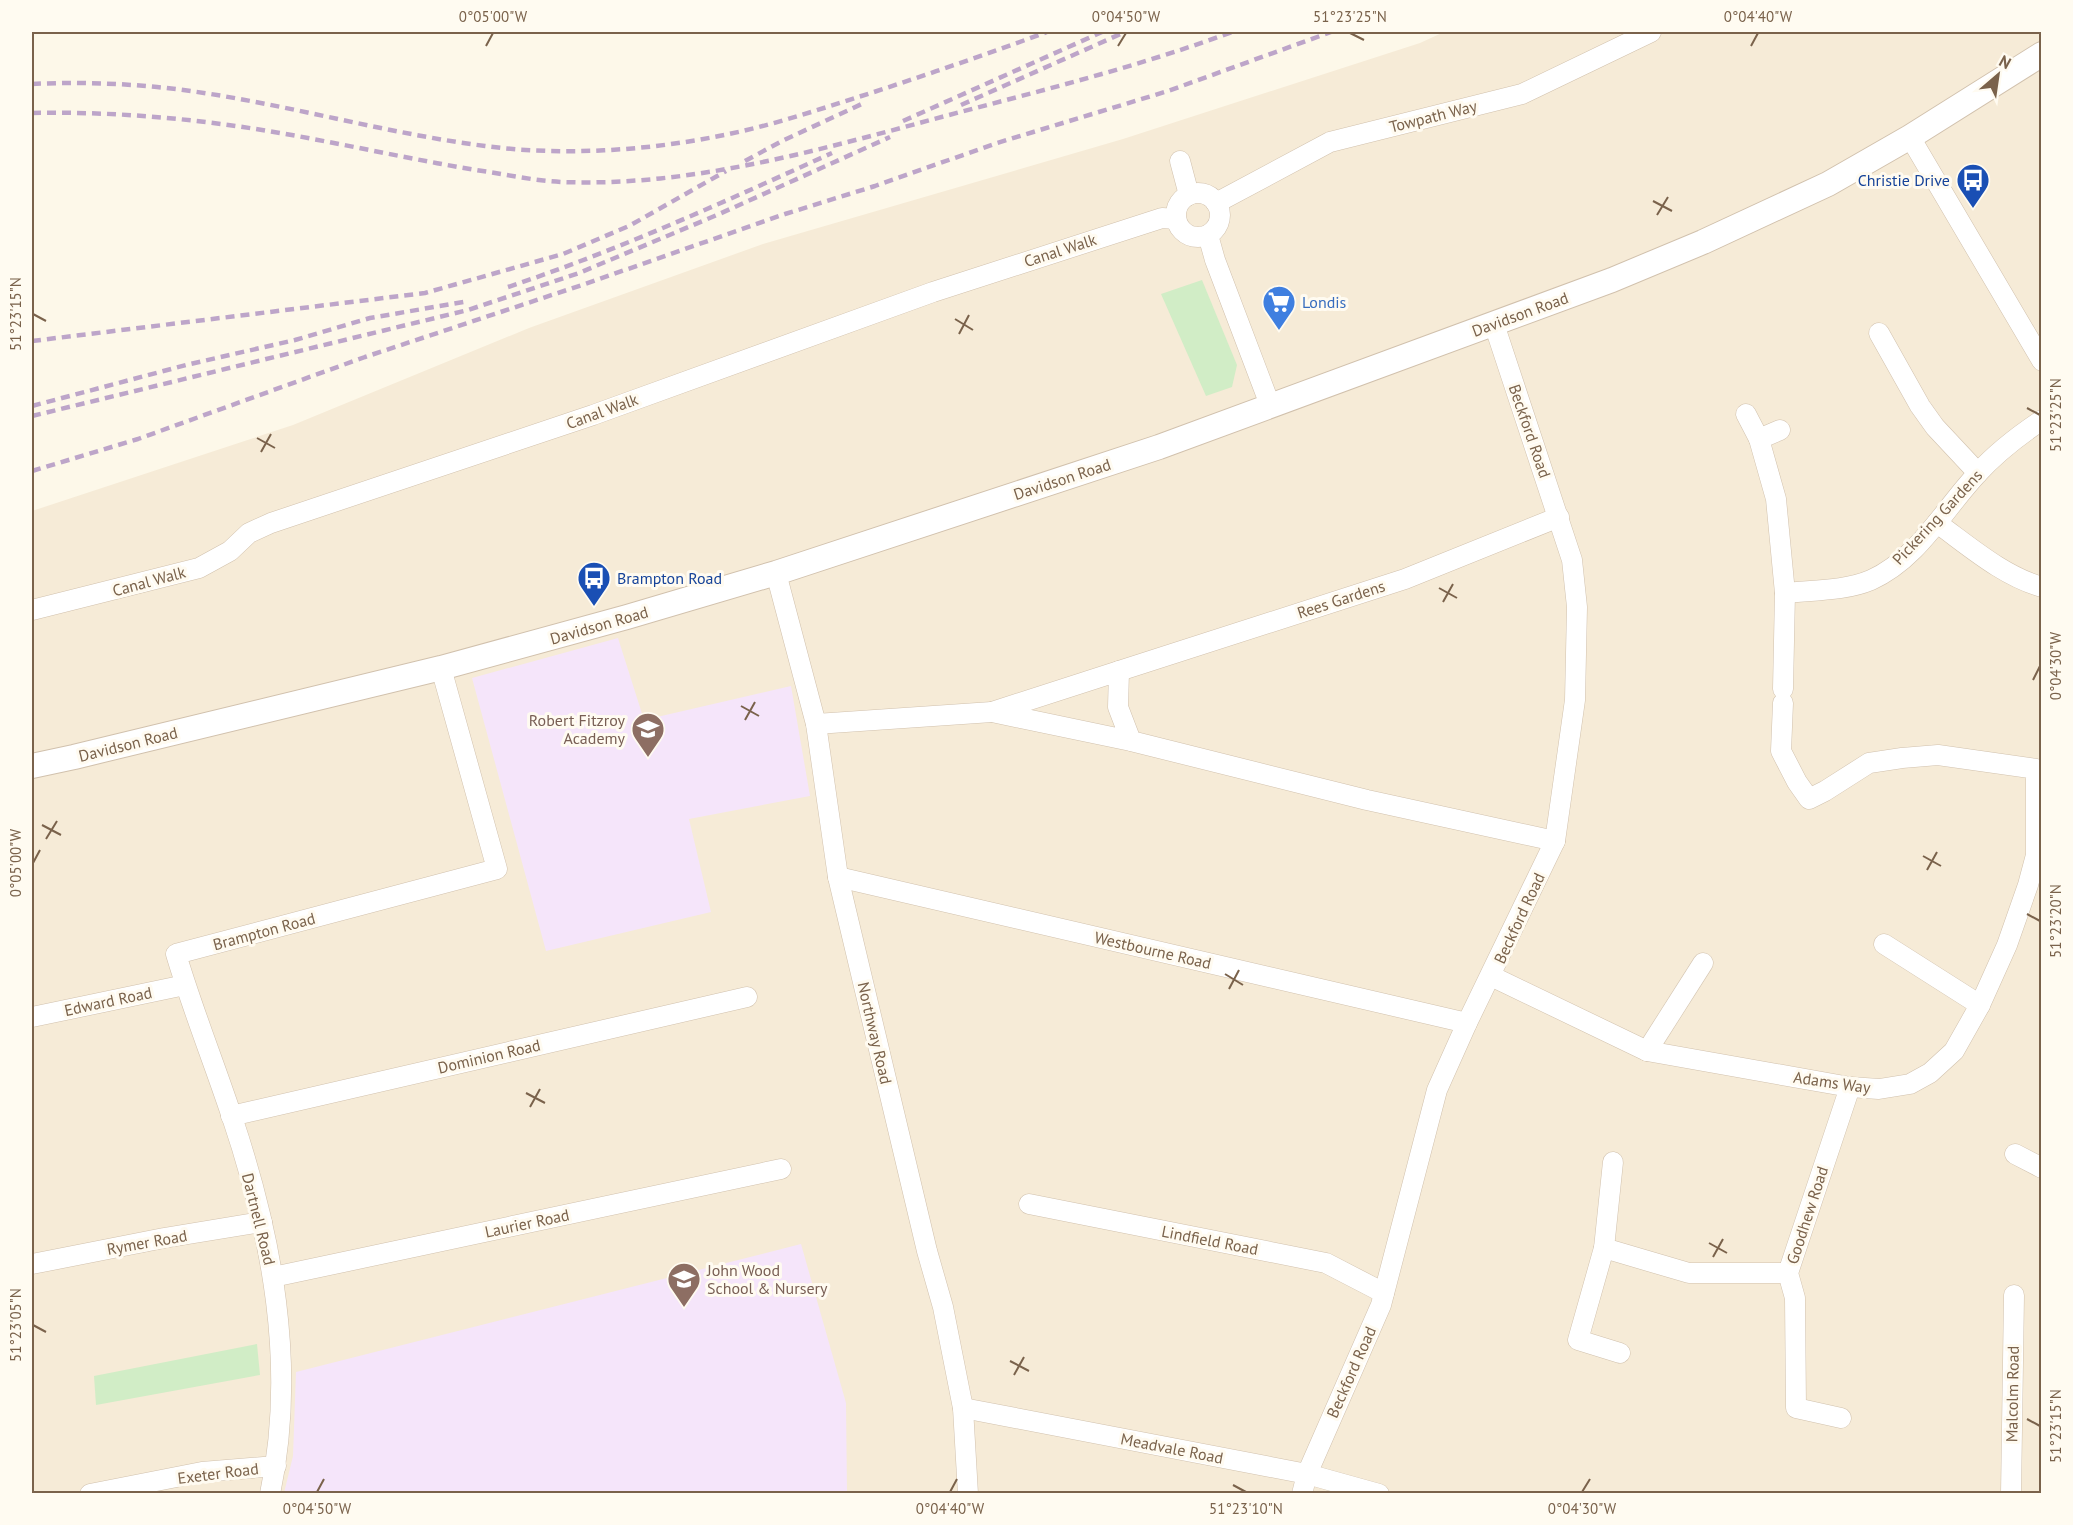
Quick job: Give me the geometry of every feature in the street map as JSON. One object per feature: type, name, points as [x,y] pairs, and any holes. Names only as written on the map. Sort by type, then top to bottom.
[{"type":"street","name":"Towpath Way","points":[[1216,203],[1330,142],[1522,94],[1651,32]]},
{"type":"street","name":"Davidson Road","points":[[32,766],[441,668],[627,617],[776,573],[1159,447],[1612,280],[1703,242],[1828,184],[1910,137],[2042,54]]},
{"type":"street","points":[[1910,137],[2042,361]]},
{"type":"street","points":[[1180,161],[1190,195]]},
{"type":"street","points":[[1204,194],[1216,203],[1219,210],[1219,221],[1216,228],[1208,235],[1201,237],[1188,234],[1182,230],[1176,219],[1179,205],[1190,195],[1204,194]]},
{"type":"street","name":"Canal Walk","points":[[32,610],[199,568],[230,551],[249,533],[271,523],[593,415],[933,292],[1162,218],[1176,219]]},
{"type":"street","points":[[1208,235],[1215,260],[1270,405]]},
{"type":"street","name":"Beckford Road","points":[[1302,1494],[1307,1474],[1381,1305],[1437,1090],[1555,842],[1575,700],[1577,608],[1572,560],[1494,324]]},
{"type":"street","points":[[1879,333],[1920,406],[1935,427],[1978,473]]},
{"type":"street","points":[[1746,414],[1759,439],[1776,499],[1785,593]]},
{"type":"street","name":"Pickering Gardens","points":[[1785,593],[1853,586],[1873,579],[1904,559],[1978,473],[2012,440],[2042,420]]},
{"type":"street","points":[[1759,439],[1780,430]]},
{"type":"street","name":"Rees Gardens","points":[[816,724],[992,712],[1405,579],[1559,517]]},
{"type":"street","points":[[1937,523],[1996,565],[2042,586]]},
{"type":"street","name":"Northway Road","points":[[776,573],[816,724],[838,877],[927,1251],[943,1307],[963,1408],[968,1494]]},
{"type":"street","name":"Adams Way","points":[[1491,976],[1647,1051],[1850,1087],[1879,1089],[1910,1084],[1930,1073],[1954,1051],[1980,1005],[2007,945],[2028,885],[2036,855],[2039,761],[1938,755],[1869,762],[1809,799],[1781,751],[1785,593]]},
{"type":"street","name":"Brampton Road","points":[[176,954],[497,869],[441,668]]},
{"type":"street","points":[[1119,671],[1118,707],[1131,741]]},
{"type":"street","name":"Rees Gardens","points":[[992,712],[1131,741],[1367,800],[1555,842]]},
{"type":"street","name":"Westbourne Road","points":[[838,877],[1467,1023]]},
{"type":"street","points":[[1884,944],[1980,1005]]},
{"type":"street","name":"Dartnell Road","points":[[176,954],[231,1116],[262,1222],[273,1277],[281,1356],[280,1424],[276,1466],[270,1494]]},
{"type":"street","points":[[1647,1051],[1703,963]]},
{"type":"street","name":"Edward Road","points":[[32,1017],[185,985]]},
{"type":"street","name":"Dominion Road","points":[[231,1116],[747,997]]},
{"type":"street","name":"Goodhew Road","points":[[1841,1418],[1796,1408],[1795,1298],[1788,1273],[1850,1087]]},
{"type":"street","points":[[2015,1154],[2042,1168]]},
{"type":"street","points":[[1613,1162],[1604,1248],[1578,1340],[1620,1353]]},
{"type":"street","name":"Laurier Road","points":[[273,1277],[781,1168]]},
{"type":"street","name":"Lindfield Road","points":[[1029,1204],[1326,1263],[1384,1293]]},
{"type":"street","name":"Rymer Road","points":[[32,1264],[164,1238],[262,1222]]},
{"type":"street","points":[[1604,1248],[1689,1273],[1788,1273]]},
{"type":"street","name":"Malcolm Road","points":[[2011,1494],[2014,1295]]},
{"type":"street","name":"Meadvale Road","points":[[963,1408],[1307,1474],[1379,1494]]},
{"type":"street","name":"Exeter Road","points":[[90,1494],[202,1472],[276,1466]]},
{"type":"shaded area","points":[[1444,32],[2041,32],[2041,1493],[32,1493],[32,511],[293,425],[529,328],[763,244],[1123,139],[1420,43]]},
{"type":"shaded area","name":"Robert Fitzroy Academy","points":[[618,638],[644,720],[791,686],[810,796],[689,819],[711,912],[546,951],[472,678]]},
{"type":"shaded area","name":"John Wood School & Nursery","points":[[801,1244],[846,1403],[847,1493],[284,1493],[293,1456],[296,1372]]},
{"type":"green space","points":[[1202,280],[1237,365],[1232,387],[1206,396],[1161,294]]},
{"type":"green space","points":[[257,1344],[260,1375],[96,1405],[94,1376]]},
{"type":"railway","points":[[32,84],[94,83],[157,87],[239,99],[444,140],[485,146],[543,151],[602,150],[691,141],[758,127],[874,92],[1047,32]]},
{"type":"railway","points":[[903,121],[1102,32]]},
{"type":"railway","points":[[961,105],[1125,32]]},
{"type":"railway","points":[[32,113],[102,114],[208,122],[544,181],[611,182],[709,172],[854,141],[1092,77],[1232,32]]},
{"type":"railway","points":[[32,471],[138,439],[365,357],[997,143],[1168,91],[1331,32]]},
{"type":"railway","points":[[745,161],[866,102]]},
{"type":"railway","points":[[32,416],[468,310],[579,273],[717,215],[890,137]]},
{"type":"railway","points":[[508,287],[631,241],[832,153]]},
{"type":"railway","points":[[32,341],[425,293],[563,254],[629,226],[726,171]]},
{"type":"railway","points":[[32,406],[186,365],[295,340],[370,318],[469,301]]},
{"type":"place","name":"Christie Drive","points":[[1973,209]]},
{"type":"place","name":"Londis","points":[[1279,331]]},
{"type":"place","name":"Brampton Road","points":[[594,607]]},
{"type":"place","name":"Robert Fitzroy Academy","points":[[648,758]]},
{"type":"place","name":"John Wood School & Nursery","points":[[684,1308]]}]
